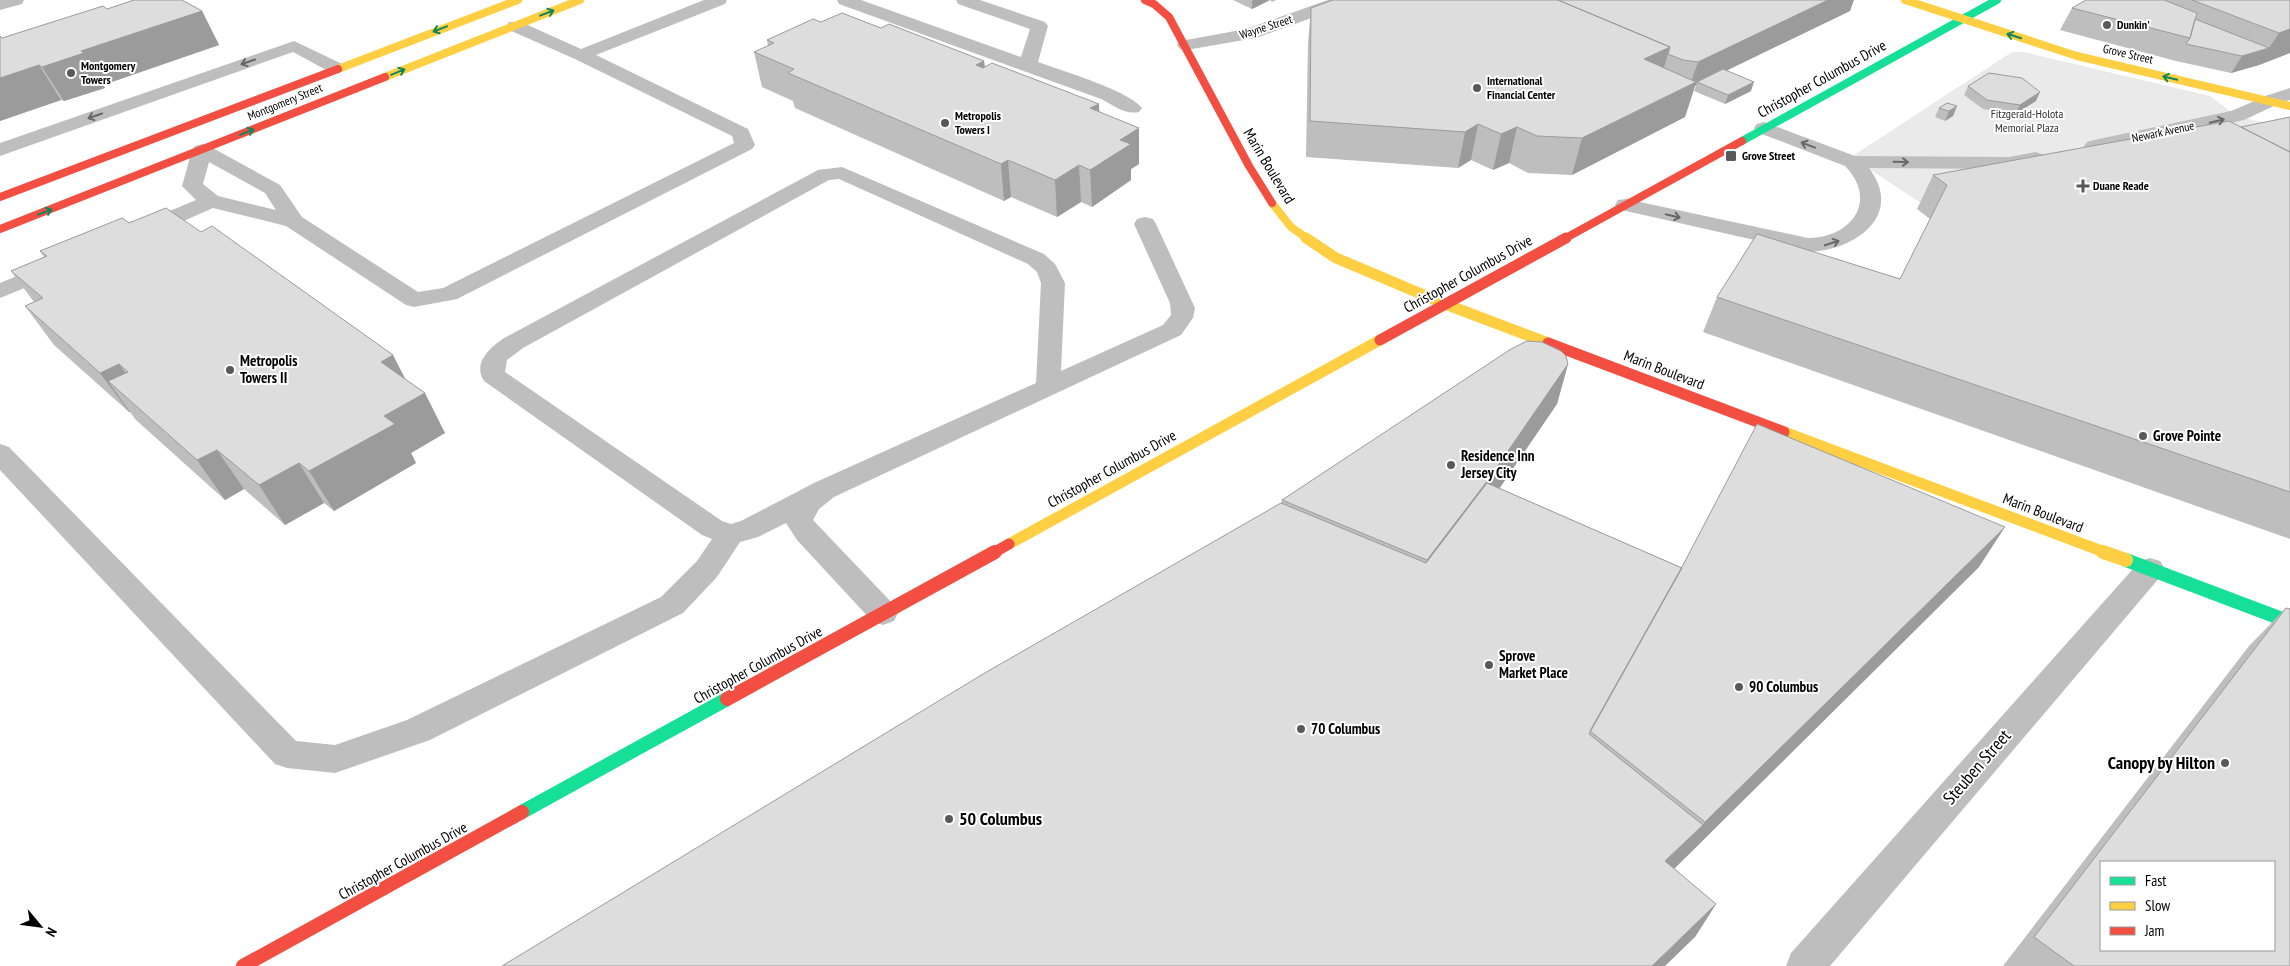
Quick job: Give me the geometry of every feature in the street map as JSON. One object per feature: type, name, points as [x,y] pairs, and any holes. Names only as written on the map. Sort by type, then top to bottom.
[{"type":"street","points":[[0,5],[16,0]]},
{"type":"street","name":"Montgomery Street","points":[[0,198],[518,0]]},
{"type":"street","name":"Montgomery Street","points":[[0,229],[580,0]]},
{"type":"street","points":[[581,55],[719,0]]},
{"type":"street","points":[[845,0],[1108,95],[1132,108]]},
{"type":"street","points":[[964,0],[1038,26],[1028,65]]},
{"type":"street","name":"Marin Boulevard","points":[[1145,0],[1154,4],[1168,15],[1268,198],[1291,227],[1336,258],[1445,304],[2290,622]]},
{"type":"street","name":"Wayne Street","points":[[1186,45],[1250,34],[1344,0]]},
{"type":"street","name":"Grove Street","points":[[1905,0],[2077,56],[2290,106]]},
{"type":"street","name":"Christopher Columbus Drive","points":[[243,966],[1997,0]]},
{"type":"street","points":[[202,150],[192,186],[211,201],[294,221],[414,300],[449,294],[745,146],[742,133],[581,55],[485,12]]},
{"type":"street","points":[[0,150],[294,46],[336,68]]},
{"type":"street","name":"Newark Avenue","points":[[2078,150],[2238,116],[2290,94]]},
{"type":"street","points":[[1764,128],[1852,162],[2009,163],[2050,155]]},
{"type":"street","points":[[173,132],[202,150],[273,188],[294,221]]},
{"type":"street","points":[[1626,204],[1766,237],[1821,247],[1845,238],[1856,230],[1868,213],[1871,203],[1871,191],[1866,177],[1852,162]]},
{"type":"street","points":[[1048,386],[1053,283],[1047,269],[1036,259],[842,173],[825,174],[500,351],[492,367],[493,375],[712,528],[730,534],[748,530],[824,490],[1172,330],[1180,322],[1184,313],[1182,303],[1145,224]]},
{"type":"street","points":[[126,237],[211,201]]},
{"type":"street","points":[[0,290],[72,260]]},
{"type":"street","points":[[0,454],[287,754],[336,759],[418,730],[664,609],[672,605],[707,569],[730,534]]},
{"type":"street","points":[[824,490],[808,504],[799,521],[807,533],[883,613]]},
{"type":"street","name":"Steuben Street","points":[[1805,966],[2150,569]]},
{"type":"green space","name":"Fitzgerald-Holota Memorial Plaza","points":[[2012,52],[2024,52],[2210,96],[2237,116],[2290,129],[1927,207],[1851,157]]},
{"type":"building","points":[[134,0],[182,0],[202,11],[81,51],[84,53],[42,67],[39,65],[0,78],[0,36],[2,38],[103,6],[107,9]]},
{"type":"building","name":"International Financial Center","points":[[1333,0],[1558,0],[1670,47],[1644,59],[1696,82],[1582,138],[1537,136],[1517,127],[1501,134],[1478,124],[1465,132],[1310,121],[1311,8]]},
{"type":"building","points":[[1558,0],[1828,0],[1698,62],[1683,60],[1668,54],[1670,47]]},
{"type":"building","points":[[2086,0],[2164,0],[2197,13],[2190,38],[2072,8]]},
{"type":"building","points":[[2192,0],[2290,0],[2290,29],[2279,33]]},
{"type":"building","points":[[842,13],[881,28],[889,24],[984,61],[976,65],[983,68],[992,63],[1099,104],[1090,108],[1139,128],[1120,140],[1131,144],[1090,170],[1079,165],[1055,180],[1008,160],[1001,164],[788,73],[794,69],[754,52],[774,43],[767,40],[813,19],[821,22]]},
{"type":"building","points":[[2195,19],[2269,48],[2242,56],[2186,44],[2190,38]]},
{"type":"building","points":[[1723,69],[1754,82],[1728,95],[1697,82]]},
{"type":"building","points":[[1989,73],[2022,78],[2040,92],[2020,105],[1987,100],[1968,86]]},
{"type":"building","points":[[1947,103],[1957,106],[1949,111],[1939,108]]},
{"type":"building","points":[[2290,117],[2290,152],[2241,127]]},
{"type":"building","name":"Grove Pointe","points":[[2229,121],[2290,152],[2290,492],[1717,297],[1757,234],[1900,279],[1947,185],[1933,175]]},
{"type":"building","name":"Metropolis Towers II","points":[[166,208],[201,232],[212,226],[393,355],[381,362],[425,393],[384,416],[395,424],[309,471],[299,463],[259,485],[217,450],[197,460],[108,381],[128,372],[119,364],[100,373],[25,306],[43,298],[11,271],[47,256],[40,251],[122,218],[129,223]]},
{"type":"building","name":"Residence Inn Jersey City","points":[[1527,341],[1542,342],[1561,351],[1566,356],[1568,364],[1488,480],[1427,560],[1282,500],[1511,349]]},
{"type":"building","name":"90 Columbus","points":[[1757,424],[2005,527],[1705,822],[1590,731],[1683,565]]},
{"type":"building","name":"70 Columbus","points":[[1487,483],[1682,568],[1589,734],[1703,825],[1665,861],[1716,904],[1652,966],[502,966],[983,674],[1281,503],[1426,563]]},
{"type":"building","name":"Canopy by Hilton","points":[[2286,608],[2290,609],[2290,966],[2074,966],[2034,937]]},
{"type":"traffic: fast","points":[[1742,141],[1997,0]]},
{"type":"traffic: fast","points":[[2126,560],[2290,622]]},
{"type":"traffic: fast","points":[[522,812],[727,699]]},
{"type":"traffic: slow","points":[[338,69],[518,0]]},
{"type":"traffic: slow","points":[[385,77],[580,0]]},
{"type":"traffic: slow","points":[[1905,0],[2077,56],[2290,106]]},
{"type":"traffic: slow","points":[[1272,203],[1291,227],[1336,258],[1445,304],[1548,343]]},
{"type":"traffic: slow","points":[[1009,544],[1380,340]]},
{"type":"traffic: slow","points":[[1784,432],[2126,560]]},
{"type":"traffic: jam","points":[[1145,0],[1154,4],[1169,17],[1249,166],[1272,203]]},
{"type":"traffic: jam","points":[[0,197],[338,69]]},
{"type":"traffic: jam","points":[[0,229],[385,77]]},
{"type":"traffic: jam","points":[[1380,340],[1742,141]]},
{"type":"traffic: jam","points":[[1548,343],[1784,432]]},
{"type":"traffic: jam","points":[[727,699],[1009,544]]},
{"type":"traffic: jam","points":[[243,966],[522,812]]},
{"type":"place","name":"Dunkin'","points":[[2107,25]]},
{"type":"place","name":"Montgomery Towers","points":[[71,73]]},
{"type":"place","name":"International Financial Center","points":[[1477,88]]},
{"type":"place","name":"Metropolis Towers I","points":[[945,123]]},
{"type":"place","name":"Grove Street","points":[[1731,156]]},
{"type":"place","name":"Duane Reade","points":[[2083,186]]},
{"type":"place","name":"Metropolis Towers II","points":[[230,370]]},
{"type":"place","name":"Grove Pointe","points":[[2143,436]]},
{"type":"place","name":"Residence Inn Jersey City","points":[[1451,465]]},
{"type":"place","name":"Sprove Market Place","points":[[1489,665]]},
{"type":"place","name":"90 Columbus","points":[[1739,687]]},
{"type":"place","name":"70 Columbus","points":[[1301,729]]},
{"type":"place","name":"Canopy by Hilton","points":[[2225,763]]},
{"type":"place","name":"50 Columbus","points":[[949,819]]}]
